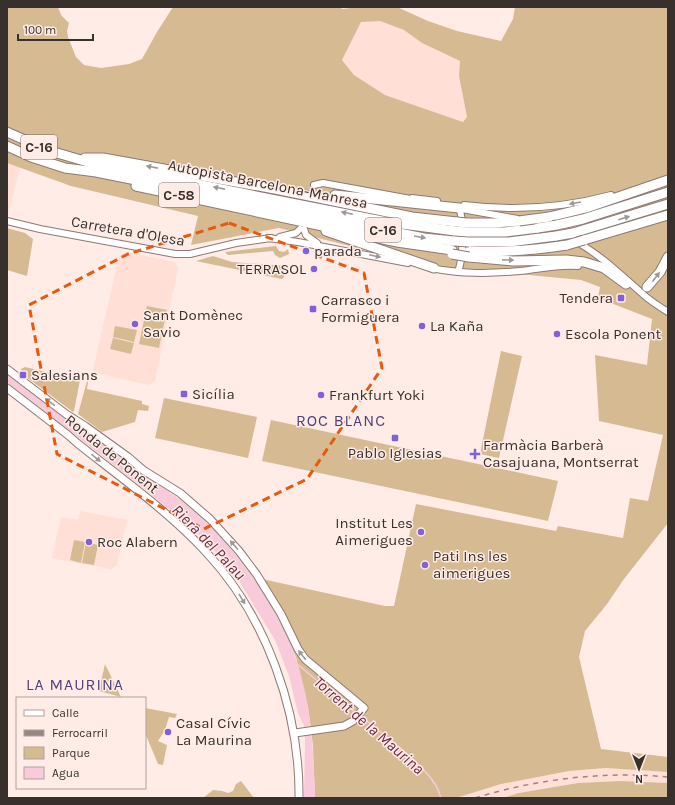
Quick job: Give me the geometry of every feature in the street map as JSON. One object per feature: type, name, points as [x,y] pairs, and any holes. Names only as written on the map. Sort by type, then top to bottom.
[{"type":"highway","name":"Autopista Barcelona-Manresa","points":[[7,132],[47,150],[71,158],[139,173],[298,203],[387,222],[468,227],[505,232],[557,225],[583,219],[668,192]]},
{"type":"highway","name":"Autopista Barcelona-Manresa","points":[[7,146],[31,157],[65,168],[96,172],[409,235],[467,252],[509,242],[573,233],[668,204]]},
{"type":"highway","name":"C-58","points":[[71,158],[102,158],[275,188],[456,227]]},
{"type":"highway","name":"C-58","points":[[65,168],[98,178],[303,227],[434,248],[452,248]]},
{"type":"highway","points":[[468,227],[549,217],[586,208],[668,180]]},
{"type":"highway","name":"C-58","points":[[275,188],[459,208]]},
{"type":"highway","points":[[467,252],[510,252],[567,245],[668,215]]},
{"type":"highway","points":[[303,227],[311,226],[434,268]]},
{"type":"highway","points":[[452,248],[513,261],[566,260],[584,262],[604,268],[626,284]]},
{"type":"highway","points":[[645,291],[666,261]]},
{"type":"main road","name":"Ronda de Ponent","points":[[7,369],[66,414],[128,457],[143,470],[196,506],[221,530],[257,575],[281,614],[298,649],[305,659],[363,709],[354,719],[344,726],[295,733]]},
{"type":"main road","name":"Ronda de Ponent","points":[[7,388],[68,435],[173,521],[200,546],[221,570],[244,602],[270,653],[287,703],[295,733],[298,759],[299,798]]},
{"type":"street","points":[[314,185],[323,183],[459,208],[467,252],[458,272]]},
{"type":"street","points":[[404,197],[479,207],[533,208],[583,202],[654,184]]},
{"type":"street","name":"C-58","points":[[459,208],[523,220],[561,233],[587,248],[645,291],[668,312]]},
{"type":"street","name":"Carretera d'Olesa","points":[[7,221],[40,229],[175,254],[190,254],[236,243],[292,234],[296,233],[303,227]]},
{"type":"street","points":[[303,227],[306,235],[310,239],[324,246]]},
{"type":"street","points":[[268,238],[324,246],[458,272],[485,274],[573,265],[599,270],[626,284]]},
{"type":"street","points":[[446,270],[453,267],[467,252]]},
{"type":"street","name":"C-58","points":[[626,284],[645,291]]},
{"type":"highlighted area","points":[[229,223],[364,273],[382,368],[307,479],[204,529],[57,454],[29,305],[128,254]]},
{"type":"shaded area","points":[[361,21],[380,21],[404,30],[422,43],[460,61],[459,76],[467,117],[463,122],[385,95],[354,75],[342,60]]},
{"type":"shaded area","points":[[7,163],[20,167],[8,216],[7,216]]},
{"type":"shaded area","name":"Sant Domènec Savio","points":[[126,252],[175,262],[178,268],[155,381],[148,385],[96,373],[93,370],[119,256]]},
{"type":"shaded area","name":"Roc Alabern","points":[[80,511],[127,520],[117,565],[111,569],[55,559],[52,557],[61,517],[78,520]]},
{"type":"shaded area","points":[[606,768],[668,772],[668,783],[621,781],[578,783],[519,793],[502,798],[456,798],[501,784],[569,771]]},
{"type":"green space","points":[[7,7],[58,7],[61,15],[69,23],[67,31],[68,37],[76,57],[84,65],[101,68],[129,64],[142,59],[173,7],[341,7],[342,9],[361,7],[397,7],[428,21],[457,31],[501,41],[513,19],[515,7],[668,7],[668,523],[585,631],[579,657],[601,749],[668,757],[668,772],[606,768],[569,771],[501,784],[456,798],[315,798],[313,746],[308,707],[296,657],[270,601],[256,583],[262,579],[385,606],[394,606],[416,504],[556,531],[558,526],[623,538],[630,498],[648,501],[663,435],[599,421],[595,355],[647,365],[652,319],[598,298],[600,287],[581,280],[446,267],[377,253],[279,228],[191,245],[198,216],[71,186],[7,163]],"holes":[[[380,21],[404,30],[422,43],[460,61],[459,76],[467,117],[463,122],[385,95],[354,75],[342,60],[361,22]]]},
{"type":"green space","points":[[7,228],[25,233],[33,239],[27,276],[7,270]]},
{"type":"green space","points":[[276,246],[279,251],[284,252],[288,249],[289,254],[280,258],[275,255],[273,251],[228,255],[225,252]]},
{"type":"green space","points":[[213,256],[232,262],[287,266],[282,279],[196,261]]},
{"type":"green space","points":[[147,306],[167,310],[159,348],[139,344]]},
{"type":"green space","points":[[115,326],[137,330],[134,342],[113,337]]},
{"type":"green space","points":[[113,338],[134,343],[131,354],[110,349]]},
{"type":"green space","points":[[501,351],[522,356],[499,458],[480,454]]},
{"type":"green space","points":[[25,367],[80,380],[74,411],[73,412],[21,373],[21,369]]},
{"type":"green space","points":[[87,381],[87,389],[142,401],[142,404],[149,406],[148,411],[138,410],[135,422],[102,432],[78,414]]},
{"type":"green space","points":[[164,398],[257,417],[248,458],[155,438]]},
{"type":"green space","points":[[271,420],[558,481],[548,521],[262,461]]},
{"type":"green space","points":[[74,540],[85,542],[81,563],[70,560]]},
{"type":"green space","points":[[86,542],[98,545],[94,565],[82,563]]},
{"type":"green space","points":[[105,664],[121,697],[99,691]]},
{"type":"green space","points":[[146,708],[177,714],[175,718],[169,717],[165,730],[158,741],[167,745],[163,765],[158,764],[146,735]]},
{"type":"green space","points":[[241,781],[254,798],[203,798],[213,790],[228,793],[233,791],[236,784]]},
{"type":"green space","points":[[621,781],[668,783],[668,798],[502,798],[519,793],[578,783]]},
{"type":"water","name":"Riera del Palau","points":[[7,373],[132,467],[164,488],[194,511],[227,545],[265,594],[283,625],[303,684],[311,730],[315,798],[304,798],[304,726],[298,713],[289,676],[275,640],[236,576],[213,549],[188,525],[147,491],[7,382]]},
{"type":"waterway","name":"Torrent de la Maurina","points":[[296,663],[356,713]]},
{"type":"waterway","name":"Torrent de la Maurina","points":[[361,716],[420,766],[438,789],[441,798]]},
{"type":"railway","points":[[475,798],[498,791],[546,781],[570,778],[619,775],[668,777]]},
{"type":"place","name":"parada","points":[[306,251]]},
{"type":"place","name":"TERRASOL","points":[[314,269]]},
{"type":"place","name":"Tendera","points":[[621,298]]},
{"type":"place","name":"Carrasco i Formiguera","points":[[313,309]]},
{"type":"place","name":"Sant Domènec Savio","points":[[135,324]]},
{"type":"place","name":"La Kaña","points":[[422,326]]},
{"type":"place","name":"Escola Ponent","points":[[557,334]]},
{"type":"place","name":"Salesians","points":[[23,375]]},
{"type":"place","name":"Sicília","points":[[184,394]]},
{"type":"place","name":"Frankfurt Yoki","points":[[321,395]]},
{"type":"place","name":"Pablo Iglesias","points":[[395,438]]},
{"type":"place","name":"Farmàcia Barberà Casajuana, Montserrat","points":[[475,454]]},
{"type":"place","name":"Institut Les Aimerigues","points":[[421,532]]},
{"type":"place","name":"Roc Alabern","points":[[89,542]]},
{"type":"place","name":"Pati Ins les aimerigues","points":[[425,565]]},
{"type":"place","name":"Casal Cívic La Maurina","points":[[168,732]]},
{"type":"district","name":"ROC BLANC","points":[[341,420]]},
{"type":"district","name":"LA MAURINA","points":[[75,684]]}]
